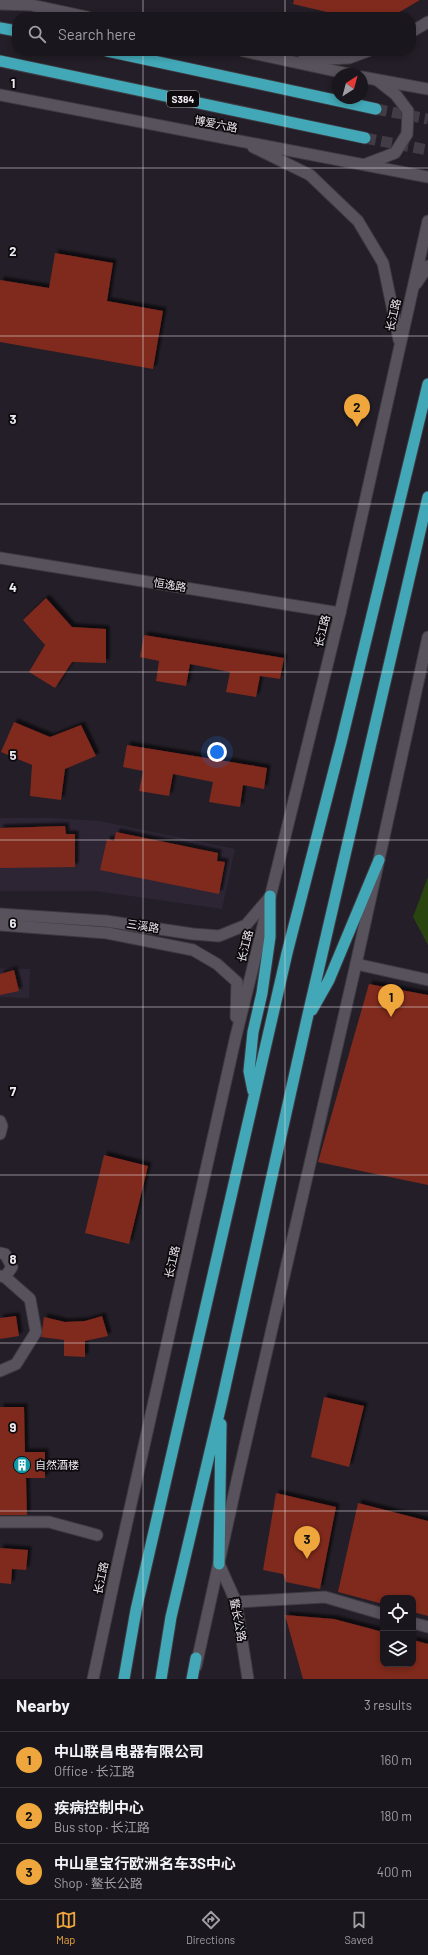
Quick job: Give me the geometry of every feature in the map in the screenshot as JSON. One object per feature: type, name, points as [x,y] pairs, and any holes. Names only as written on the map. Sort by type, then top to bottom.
[{"type":"highway","points":[[0,28],[12,31]]},
{"type":"highway","points":[[130,56],[376,109]]},
{"type":"highway","name":"博爱六路","points":[[0,61],[366,138]]},
{"type":"highway","points":[[124,1679],[136,1610],[286,953],[341,743],[428,384]]},
{"type":"highway","points":[[161,1679],[171,1617],[221,1405],[307,1019],[428,497]]},
{"type":"highway","points":[[307,1019],[329,980],[379,860]]},
{"type":"highway","points":[[254,1095],[249,1071],[253,1032],[262,994],[270,937],[270,896]]},
{"type":"highway","points":[[219,1564],[221,1405]]},
{"type":"highway","points":[[192,1679],[196,1658]]},
{"type":"main road","points":[[20,0],[31,5]]},
{"type":"main road","points":[[0,4],[31,5],[64,12]]},
{"type":"main road","points":[[416,29],[428,22]]},
{"type":"main road","points":[[266,56],[332,70]]},
{"type":"main road","points":[[288,61],[348,58],[354,56]]},
{"type":"main road","points":[[368,78],[428,89]]},
{"type":"main road","points":[[366,164],[395,153],[407,134],[408,111],[396,95],[377,80]]},
{"type":"main road","name":"博爱六路","points":[[1,96],[366,164],[428,177]]},
{"type":"main road","points":[[242,142],[310,175],[358,221],[383,263],[400,343]]},
{"type":"main road","name":"长江路","points":[[93,1679],[121,1547],[235,1040],[340,613],[428,221]]},
{"type":"main road","points":[[412,290],[428,266]]},
{"type":"main road","name":"恒逸路","points":[[0,558],[340,613]]},
{"type":"main road","points":[[195,1679],[196,1658],[219,1564],[356,964],[428,637]]},
{"type":"main road","name":"三溪路","points":[[0,914],[106,921],[193,934],[219,936],[246,925],[270,896]]},
{"type":"main road","points":[[0,925],[107,933],[193,950],[218,964],[237,982],[235,1040]]},
{"type":"main road","points":[[356,964],[428,980]]},
{"type":"main road","points":[[0,1121],[2,1126],[0,1134]]},
{"type":"main road","points":[[0,1252],[5,1254],[12,1266],[2,1277],[30,1299],[36,1332],[16,1364],[0,1371]]},
{"type":"main road","points":[[0,1522],[49,1522],[97,1535]]},
{"type":"main road","name":"鳌长公路","points":[[219,1564],[236,1602],[248,1679]]},
{"type":"main road","points":[[236,1602],[325,1597],[380,1613]]},
{"type":"main road","points":[[416,1624],[428,1627]]},
{"type":"shaded area","points":[[0,818],[51,818],[100,821],[235,849],[222,909],[95,891],[0,891]]},
{"type":"shaded area","points":[[0,968],[30,969],[29,998],[0,997]]},
{"type":"green space","points":[[428,877],[428,945],[413,917]]},
{"type":"building","points":[[294,0],[420,0],[400,12],[327,12],[293,4]]},
{"type":"building","points":[[55,253],[113,263],[107,301],[163,311],[153,369],[0,342],[0,280],[49,288]]},
{"type":"building","points":[[46,598],[72,627],[106,629],[106,663],[72,662],[55,688],[29,672],[45,645],[23,620]]},
{"type":"building","points":[[144,635],[284,658],[280,679],[260,676],[256,697],[226,692],[230,672],[190,664],[186,686],[156,681],[159,661],[140,657]]},
{"type":"building","points":[[14,722],[50,737],[81,725],[96,756],[65,769],[61,800],[30,796],[32,765],[1,752]]},
{"type":"building","points":[[127,745],[267,768],[264,789],[243,785],[240,807],[209,802],[213,782],[173,774],[169,796],[139,791],[143,771],[123,767]]},
{"type":"building","points":[[65,826],[66,834],[75,834],[75,867],[0,868],[0,828]]},
{"type":"building","points":[[116,832],[218,853],[217,861],[225,862],[219,894],[100,870],[107,839],[114,841]]},
{"type":"building","points":[[14,970],[19,991],[0,995],[0,974]]},
{"type":"building","points":[[369,984],[428,995],[428,1185],[318,1162]]},
{"type":"building","points":[[104,1155],[148,1166],[129,1244],[85,1233]]},
{"type":"building","points":[[16,1316],[19,1336],[0,1339],[0,1318]]},
{"type":"building","points":[[102,1316],[108,1336],[85,1341],[85,1357],[64,1356],[64,1340],[41,1337],[44,1317],[65,1322],[85,1321]]},
{"type":"building","points":[[324,1397],[364,1406],[349,1467],[311,1457]]},
{"type":"building","name":"自然酒楼","points":[[0,1407],[24,1407],[25,1452],[45,1452],[45,1478],[26,1478],[27,1515],[0,1515]]},
{"type":"building","points":[[276,1493],[336,1507],[320,1589],[286,1582],[283,1574],[263,1570]]},
{"type":"building","points":[[358,1503],[428,1521],[428,1616],[416,1613],[416,1595],[380,1595],[380,1603],[338,1592]]},
{"type":"building","points":[[0,1548],[28,1550],[26,1570],[12,1569],[11,1584],[0,1583]]},
{"type":"building","points":[[285,1615],[334,1619],[380,1631],[380,1667],[416,1667],[416,1641],[428,1644],[428,1679],[303,1679]]},
{"type":"tunnel","points":[[376,109],[428,119]]},
{"type":"tunnel","points":[[365,138],[428,150]]},
{"type":"place","name":"疾病控制中心","points":[[357,427]]},
{"type":"place","name":"中山联昌电器有限公司","points":[[391,1017]]},
{"type":"place","name":"自然酒楼","points":[[22,1465]]},
{"type":"place","name":"中山星宝行欧洲名车3S中心","points":[[307,1559]]}]
